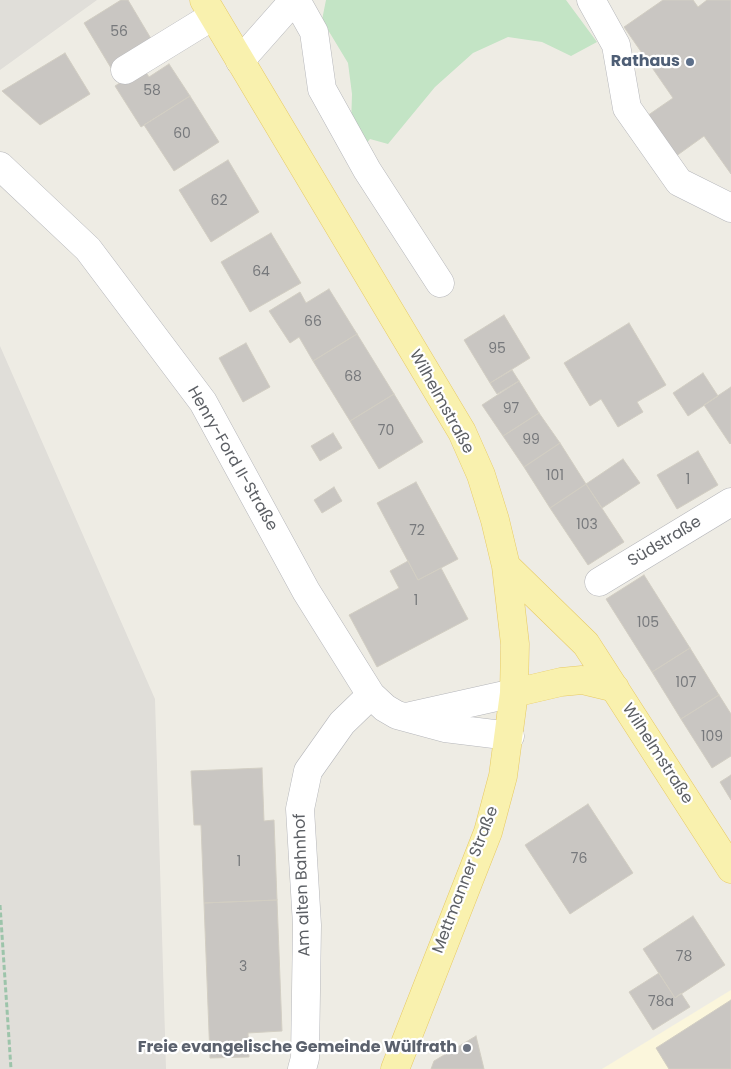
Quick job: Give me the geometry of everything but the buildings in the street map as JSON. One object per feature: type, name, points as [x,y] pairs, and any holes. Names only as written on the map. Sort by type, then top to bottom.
[{"type":"main road","name":"Wilhelmstraße","points":[[209,8],[462,432],[481,475],[495,520],[506,566],[586,644],[731,869]]},
{"type":"main road","name":"Mettmanner Straße","points":[[395,1069],[488,832],[503,776],[510,736],[514,693],[515,644],[506,566]]},
{"type":"main road","points":[[514,693],[561,682],[582,680],[615,688]]},
{"type":"street","points":[[240,61],[295,0],[314,32],[322,89],[367,170],[440,283]]},
{"type":"street","points":[[602,4],[616,45],[627,108],[679,182],[731,208]]},
{"type":"street","points":[[125,70],[209,8]]},
{"type":"street","name":"Henry-Ford II-Straße","points":[[0,166],[88,249],[203,402],[306,591],[371,695],[385,708],[445,728],[510,736]]},
{"type":"street","name":"Südstraße","points":[[599,582],[731,502]]},
{"type":"street","name":"Henry-Ford II-Straße","points":[[406,716],[428,714],[514,693]]},
{"type":"street","name":"Am alten Bahnhof","points":[[302,1069],[304,1058],[306,925],[300,809],[308,771],[342,723],[371,695]]},
{"type":"path","points":[[0,905],[11,1069]]},
{"type":"shaded area","points":[[0,0],[97,0],[0,70]]},
{"type":"shaded area","points":[[0,346],[155,699],[166,1069],[0,1069]]},
{"type":"shaded area","points":[[731,990],[731,1069],[602,1069]]},
{"type":"green space","points":[[326,0],[566,0],[597,42],[571,56],[542,42],[508,37],[473,53],[435,87],[388,144],[370,139],[364,146],[351,127],[352,94],[348,63],[322,20]]},
{"type":"place","name":"Rathaus","points":[[690,62]]},
{"type":"place","name":"Freie evangelische Gemeinde Wülfrath","points":[[467,1048]]}]
